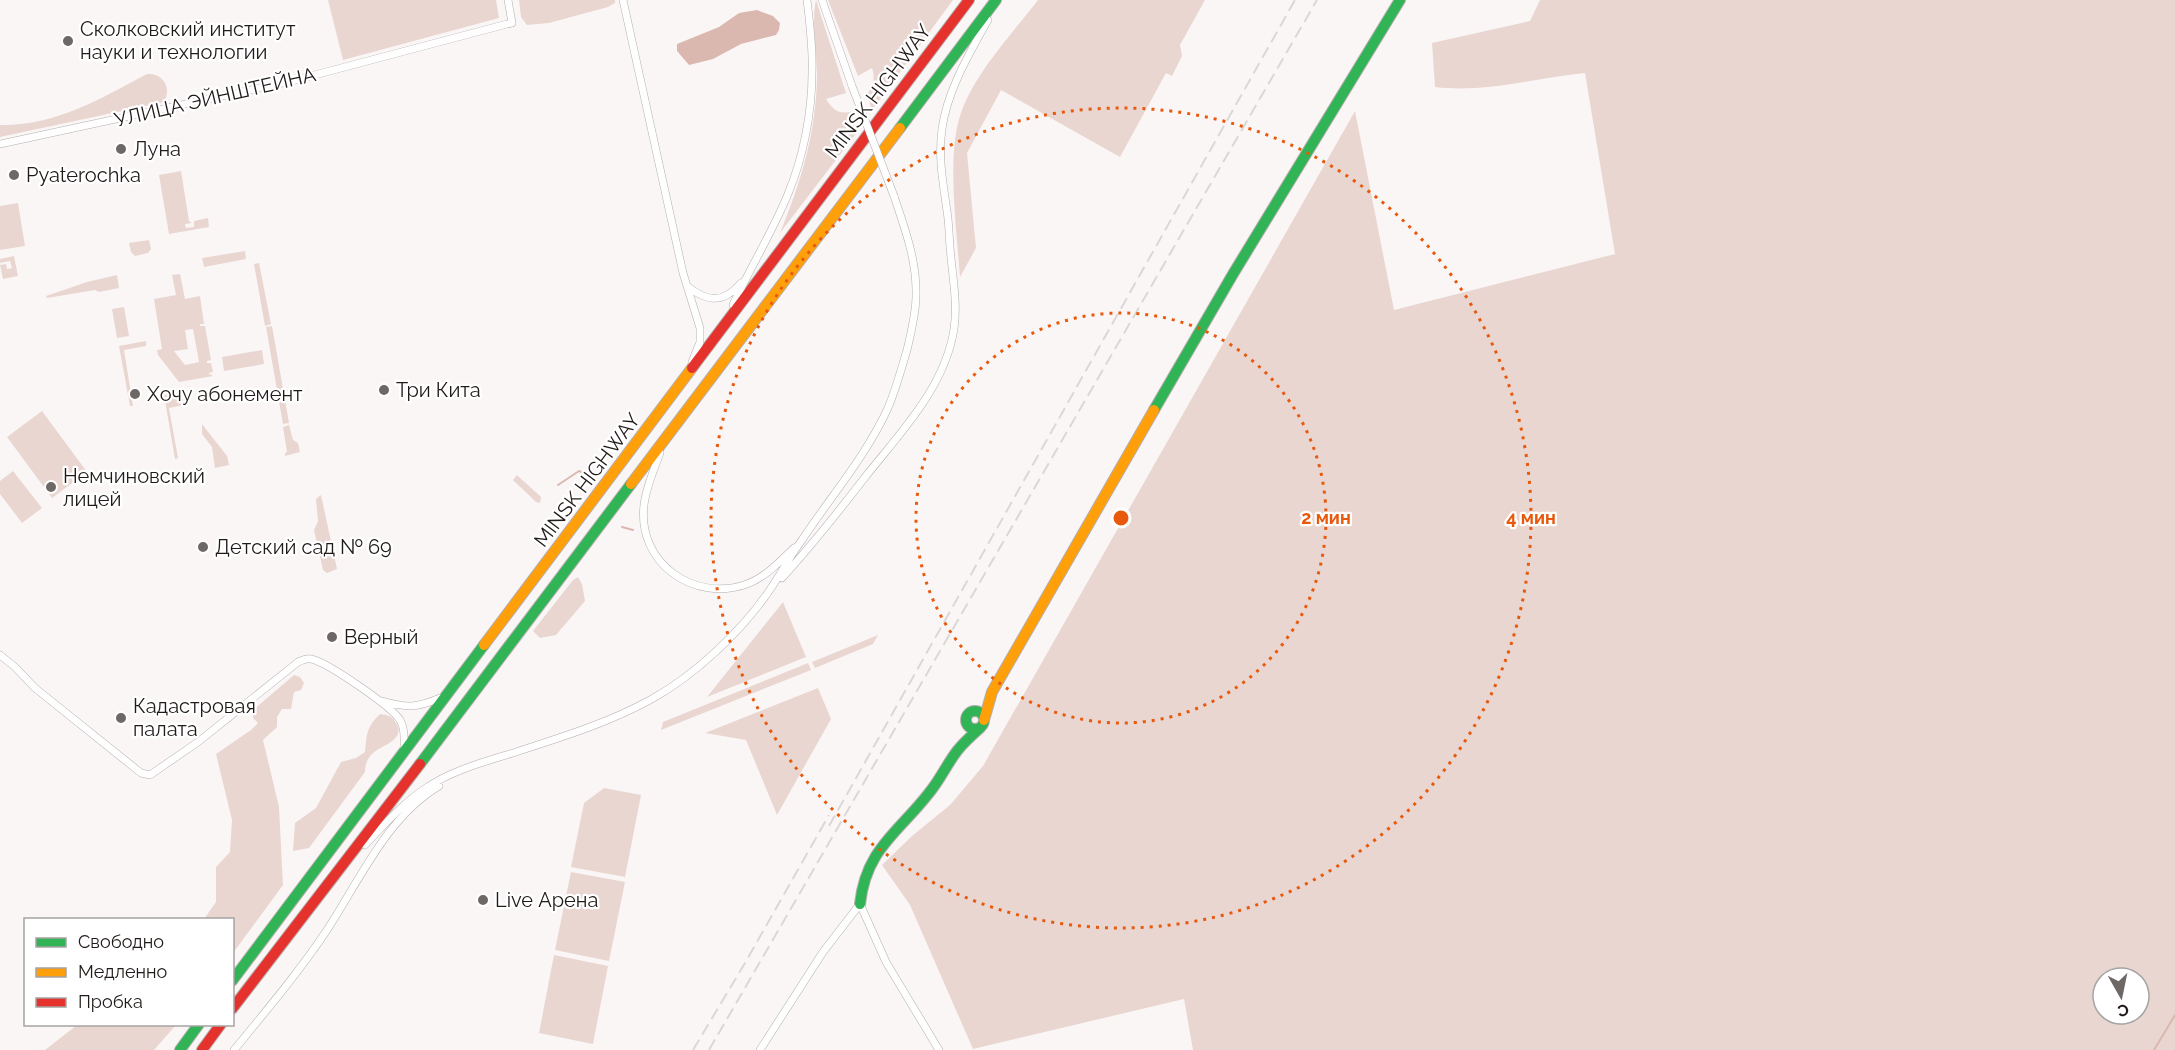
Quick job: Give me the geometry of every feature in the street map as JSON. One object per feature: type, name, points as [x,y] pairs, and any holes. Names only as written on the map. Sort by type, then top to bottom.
[{"type":"main road","name":"MINSK HIGHWAY","points":[[234,978],[969,0]]},
{"type":"main road","name":"MINSK HIGHWAY","points":[[234,1006],[333,880],[668,433],[998,0]]},
{"type":"main road","points":[[860,904],[860,887],[871,860],[886,840],[931,791],[957,752],[982,724],[992,692],[1233,274],[1400,0]]},
{"type":"main road","points":[[957,752],[968,716],[992,692]]},
{"type":"main road","points":[[968,716],[980,712],[982,724]]},
{"type":"main road","points":[[968,716],[970,728],[982,724]]},
{"type":"main road","points":[[180,1050],[198,1026]]},
{"type":"main road","points":[[202,1050],[220,1026]]},
{"type":"street","name":"УЛИЦА ЭЙНШТЕЙНА","points":[[0,144],[292,81],[512,23],[508,0]]},
{"type":"street","points":[[623,0],[687,286],[700,328],[700,342],[685,379]]},
{"type":"street","points":[[721,331],[747,275],[771,233],[789,193],[799,162],[808,114],[812,75],[807,0]]},
{"type":"street","points":[[768,592],[863,452],[887,408],[908,346],[916,297],[909,238],[822,0]]},
{"type":"street","points":[[333,880],[410,800],[439,780],[615,718],[652,699],[687,676],[741,626],[768,592],[813,544],[911,420],[928,397],[941,370],[953,331],[955,311],[942,181],[942,129],[957,80],[998,0]]},
{"type":"street","points":[[687,286],[700,297],[712,299],[726,296],[737,288],[747,275]]},
{"type":"street","points":[[668,433],[650,480],[644,507],[644,523],[647,538],[654,553],[674,575],[703,588],[733,588],[765,575],[802,540]]},
{"type":"street","points":[[0,655],[35,688],[135,770],[150,775],[198,742],[298,662],[308,658],[317,660],[380,700],[393,712],[405,729],[404,751]]},
{"type":"street","points":[[380,700],[405,707],[418,706],[448,695]]},
{"type":"street","points":[[234,1050],[287,985],[327,930],[353,886],[389,834],[411,807],[429,791],[461,772]]},
{"type":"street","points":[[760,1050],[823,952],[860,904],[886,962],[939,1050]]},
{"type":"shaded area","points":[[328,0],[496,0],[499,18],[343,60]]},
{"type":"shaded area","points":[[519,0],[615,0],[615,3],[549,23],[527,25],[521,17]]},
{"type":"shaded area","points":[[816,0],[846,93],[826,99],[836,110],[851,112],[858,131],[780,233],[801,176],[814,118],[817,77],[814,28]]},
{"type":"shaded area","points":[[828,0],[953,0],[872,110],[867,95],[872,85],[872,68],[858,76]]},
{"type":"shaded area","points":[[1038,0],[1205,0],[1180,45],[1182,56],[1172,76],[1166,73],[1120,157],[1001,90],[967,153],[976,248],[960,277],[953,171],[954,150],[961,113],[975,83]]},
{"type":"shaded area","points":[[1540,0],[2175,0],[2175,1050],[1193,1050],[1184,999],[973,1049],[910,905],[882,865],[912,836],[950,805],[983,766],[1355,111],[1394,310],[1615,254],[1585,73],[1492,87],[1435,87],[1432,43],[1530,21]]},
{"type":"shaded area","points":[[757,10],[773,16],[780,23],[776,35],[741,44],[713,59],[689,65],[677,51],[677,44],[719,27],[739,13]]},
{"type":"shaded area","points":[[147,74],[162,78],[167,91],[164,102],[0,137],[0,125],[40,121],[58,116]]},
{"type":"shaded area","points":[[181,171],[189,221],[192,223],[185,224],[186,228],[194,227],[194,221],[208,218],[209,227],[169,234],[159,175]]},
{"type":"shaded area","points":[[18,203],[25,246],[0,250],[0,206]]},
{"type":"shaded area","points":[[149,240],[151,249],[148,253],[135,256],[131,252],[129,243]]},
{"type":"shaded area","points":[[245,251],[246,259],[204,267],[202,258]]},
{"type":"shaded area","points":[[14,256],[18,276],[3,279],[0,265],[6,264],[7,269],[12,268],[10,261],[0,263],[0,259]]},
{"type":"shaded area","points":[[259,263],[271,324],[265,326],[254,264]]},
{"type":"shaded area","points":[[180,274],[185,299],[200,296],[204,324],[200,326],[205,326],[211,360],[207,363],[211,363],[213,372],[208,373],[213,376],[179,382],[158,355],[157,350],[162,349],[154,299],[176,295],[172,275]],"holes":[[[193,329],[199,362],[185,365],[174,351],[188,349],[185,330]]]},
{"type":"shaded area","points":[[117,275],[119,288],[47,298],[46,296],[87,282]]},
{"type":"shaded area","points":[[124,307],[129,336],[117,338],[112,309]]},
{"type":"shaded area","points":[[272,326],[289,423],[283,424],[266,327]]},
{"type":"shaded area","points":[[146,341],[146,346],[124,350],[133,406],[130,406],[119,346]]},
{"type":"shaded area","points":[[262,350],[264,364],[224,371],[222,357]]},
{"type":"shaded area","points":[[178,393],[184,405],[169,408],[178,458],[175,459],[164,395]]},
{"type":"shaded area","points":[[42,411],[87,472],[52,498],[7,437]]},
{"type":"shaded area","points":[[202,424],[227,456],[229,465],[215,468],[212,447],[202,434]]},
{"type":"shaded area","points":[[289,425],[293,440],[298,443],[300,452],[285,456],[287,452],[283,427]]},
{"type":"shaded area","points":[[13,471],[42,508],[22,523],[0,494],[0,481]]},
{"type":"shaded area","points":[[517,475],[541,497],[540,503],[536,502],[513,480]]},
{"type":"shaded area","points":[[321,495],[337,569],[327,573],[323,570],[314,530],[318,521],[316,499]]},
{"type":"shaded area","points":[[578,577],[582,584],[585,601],[556,635],[540,638],[533,631],[573,580]]},
{"type":"shaded area","points":[[783,602],[806,657],[707,697]]},
{"type":"shaded area","points":[[878,635],[873,644],[815,668],[812,662]]},
{"type":"shaded area","points":[[808,663],[811,670],[661,730],[663,722]]},
{"type":"shaded area","points":[[294,675],[300,677],[304,683],[301,690],[294,692],[291,709],[282,709],[277,717],[277,727],[263,740],[279,807],[283,885],[234,952],[234,918],[205,918],[216,902],[216,867],[230,852],[232,820],[216,754],[258,723],[253,718],[253,710]]},
{"type":"shaded area","points":[[818,688],[831,719],[777,815],[746,740],[705,733]]},
{"type":"shaded area","points":[[380,714],[393,719],[398,734],[391,742],[370,756],[365,772],[309,848],[293,851],[295,823],[316,808],[341,762],[356,758],[365,752],[368,731]]},
{"type":"shaded area","points":[[604,788],[641,795],[625,877],[571,867],[584,803]]},
{"type":"shaded area","points":[[571,872],[625,882],[609,961],[555,950]]},
{"type":"shaded area","points":[[554,955],[608,966],[593,1044],[539,1033]]},
{"type":"shaded area","points":[[76,1026],[175,1026],[154,1050],[45,1050]]},
{"type":"waterway","points":[[558,485],[579,471],[584,473]]},
{"type":"waterway","points":[[622,527],[633,530]]},
{"type":"waterway","points":[[2154,1050],[2175,1015]]},
{"type":"railway","points":[[829,826],[1295,0]]},
{"type":"railway","points":[[709,1050],[1317,0]]},
{"type":"railway","points":[[693,1050],[829,815]]},
{"type":"traffic: fast","points":[[900,128],[996,0]]},
{"type":"traffic: fast","points":[[1154,410],[1233,274],[1400,0]]},
{"type":"traffic: fast","points":[[420,764],[631,484]]},
{"type":"traffic: fast","points":[[234,978],[484,645]]},
{"type":"traffic: fast","points":[[971,711],[979,711],[984,716],[984,720],[982,727],[971,729],[966,724],[966,716],[971,711]]},
{"type":"traffic: fast","points":[[860,904],[863,885],[876,855],[933,788],[953,756],[980,728]]},
{"type":"traffic: fast","points":[[180,1050],[198,1026]]},
{"type":"traffic: slow","points":[[631,484],[900,128]]},
{"type":"traffic: slow","points":[[484,645],[692,368]]},
{"type":"traffic: slow","points":[[984,720],[992,692],[1154,410]]},
{"type":"traffic: jam","points":[[692,368],[969,0]]},
{"type":"traffic: jam","points":[[234,1006],[420,764]]},
{"type":"traffic: jam","points":[[202,1050],[220,1026]]},
{"type":"place","name":"Сколковский институт науки и технологии","points":[[68,41]]},
{"type":"place","name":"Луна","points":[[121,149]]},
{"type":"place","name":"Pyaterochka","points":[[14,175]]},
{"type":"place","name":"Три Кита","points":[[384,390]]},
{"type":"place","name":"Хочу абонемент","points":[[135,394]]},
{"type":"place","name":"Немчиновский лицей","points":[[51,487]]},
{"type":"place","name":"Детский сад № 69","points":[[203,547]]},
{"type":"place","name":"Верный","points":[[332,637]]},
{"type":"place","name":"Кадастровая палата","points":[[121,718]]},
{"type":"place","name":"Live Арена","points":[[483,900]]}]
